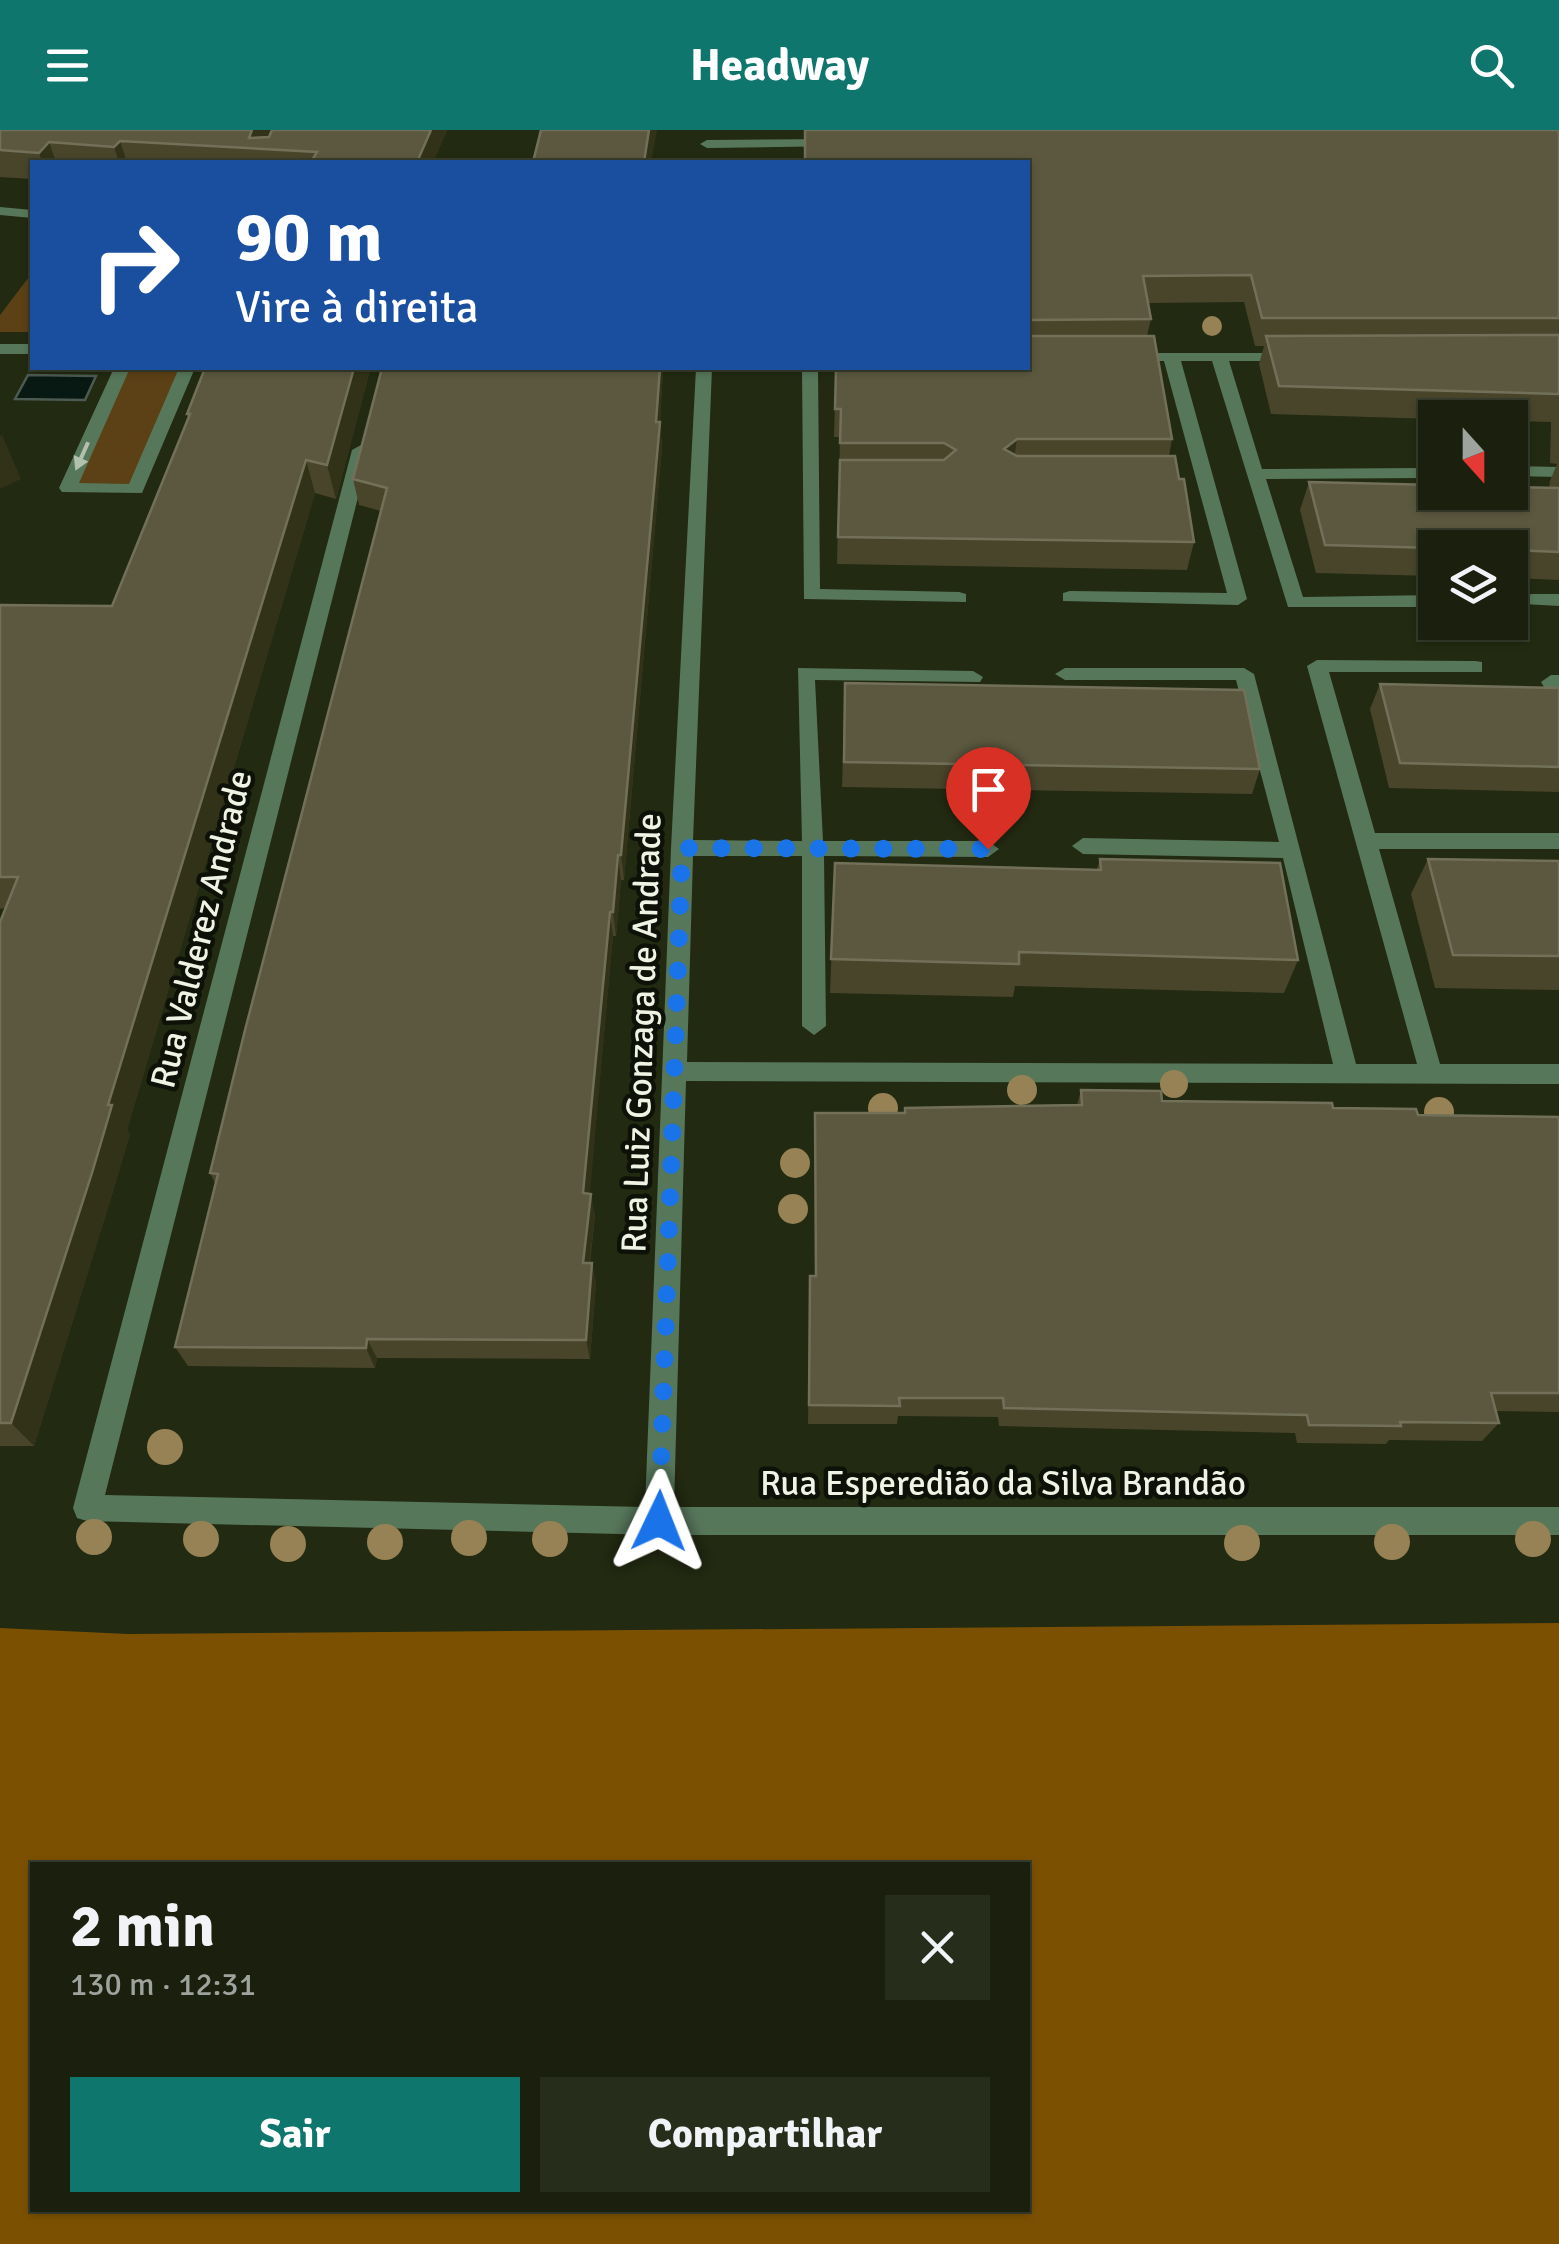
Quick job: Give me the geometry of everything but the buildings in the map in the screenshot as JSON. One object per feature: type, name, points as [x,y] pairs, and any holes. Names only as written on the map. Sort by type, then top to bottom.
[{"type":"street","points":[[707,137],[846,142]]},
{"type":"street","points":[[0,211],[30,214]]},
{"type":"street","points":[[0,349],[30,349]]},
{"type":"street","points":[[1099,356],[1319,356]]},
{"type":"street","points":[[1070,597],[1238,599],[1195,475],[1171,356]]},
{"type":"street","points":[[1220,356],[1294,603],[1418,600]]},
{"type":"street","points":[[121,370],[68,488],[136,489],[187,370]]},
{"type":"street","name":"Rua Luiz Gonzaga de Andrade","points":[[659,1521],[682,848],[704,370]]},
{"type":"street","points":[[810,370],[820,478],[811,595],[959,598]]},
{"type":"street","name":"Rua Valderez Andrade","points":[[88,1508],[367,426]]},
{"type":"street","points":[[1528,471],[1559,472]]},
{"type":"street","points":[[1256,474],[1418,473]]},
{"type":"street","points":[[1530,600],[1559,600]]},
{"type":"street","points":[[1431,1074],[1317,666],[1475,667]]},
{"type":"street","points":[[814,1026],[805,674],[973,677]]},
{"type":"street","points":[[1065,674],[1244,674],[1292,850],[1337,1045],[1348,1073]]},
{"type":"street","points":[[1366,840],[1559,841]]},
{"type":"street","points":[[1084,846],[1292,850]]},
{"type":"street","points":[[682,848],[988,849]]},
{"type":"street","points":[[675,1072],[1559,1074]]},
{"type":"street","name":"Rua Esperedião da Silva Brandão","points":[[88,1508],[659,1521],[1559,1521]]},
{"type":"shaded area","points":[[30,276],[30,332],[0,332],[0,315]]},
{"type":"shaded area","points":[[121,370],[186,370],[136,489],[68,488]]},
{"type":"shaded area","points":[[28,375],[96,376],[85,400],[15,399]]},
{"type":"shaded area","points":[[1559,1623],[1559,2244],[0,2244],[0,1628],[128,1634]]},
{"type":"route","points":[[659,1521],[682,848],[988,849]]}]
